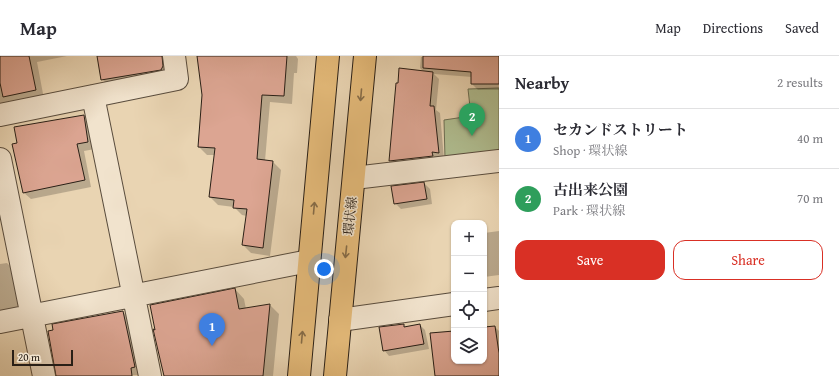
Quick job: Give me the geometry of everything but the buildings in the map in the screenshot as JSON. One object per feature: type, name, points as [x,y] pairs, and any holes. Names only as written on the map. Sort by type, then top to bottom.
[{"type":"main road","points":[[298,376],[328,56]]},
{"type":"main road","name":"環状線","points":[[335,376],[365,56]]},
{"type":"street","points":[[0,114],[177,79],[174,56]]},
{"type":"street","points":[[93,96],[150,376]]},
{"type":"street","points":[[0,158],[44,376]]},
{"type":"street","points":[[354,178],[499,161]]},
{"type":"street","points":[[0,322],[134,297],[309,261]]},
{"type":"street","points":[[487,300],[499,298]]},
{"type":"street","points":[[340,320],[451,304]]},
{"type":"green space","points":[[499,88],[499,152],[445,158],[444,120],[471,116],[468,89]]},
{"type":"place","name":"古出来公園","points":[[472,136]]},
{"type":"place","name":"セカンドストリート","points":[[212,346]]}]
